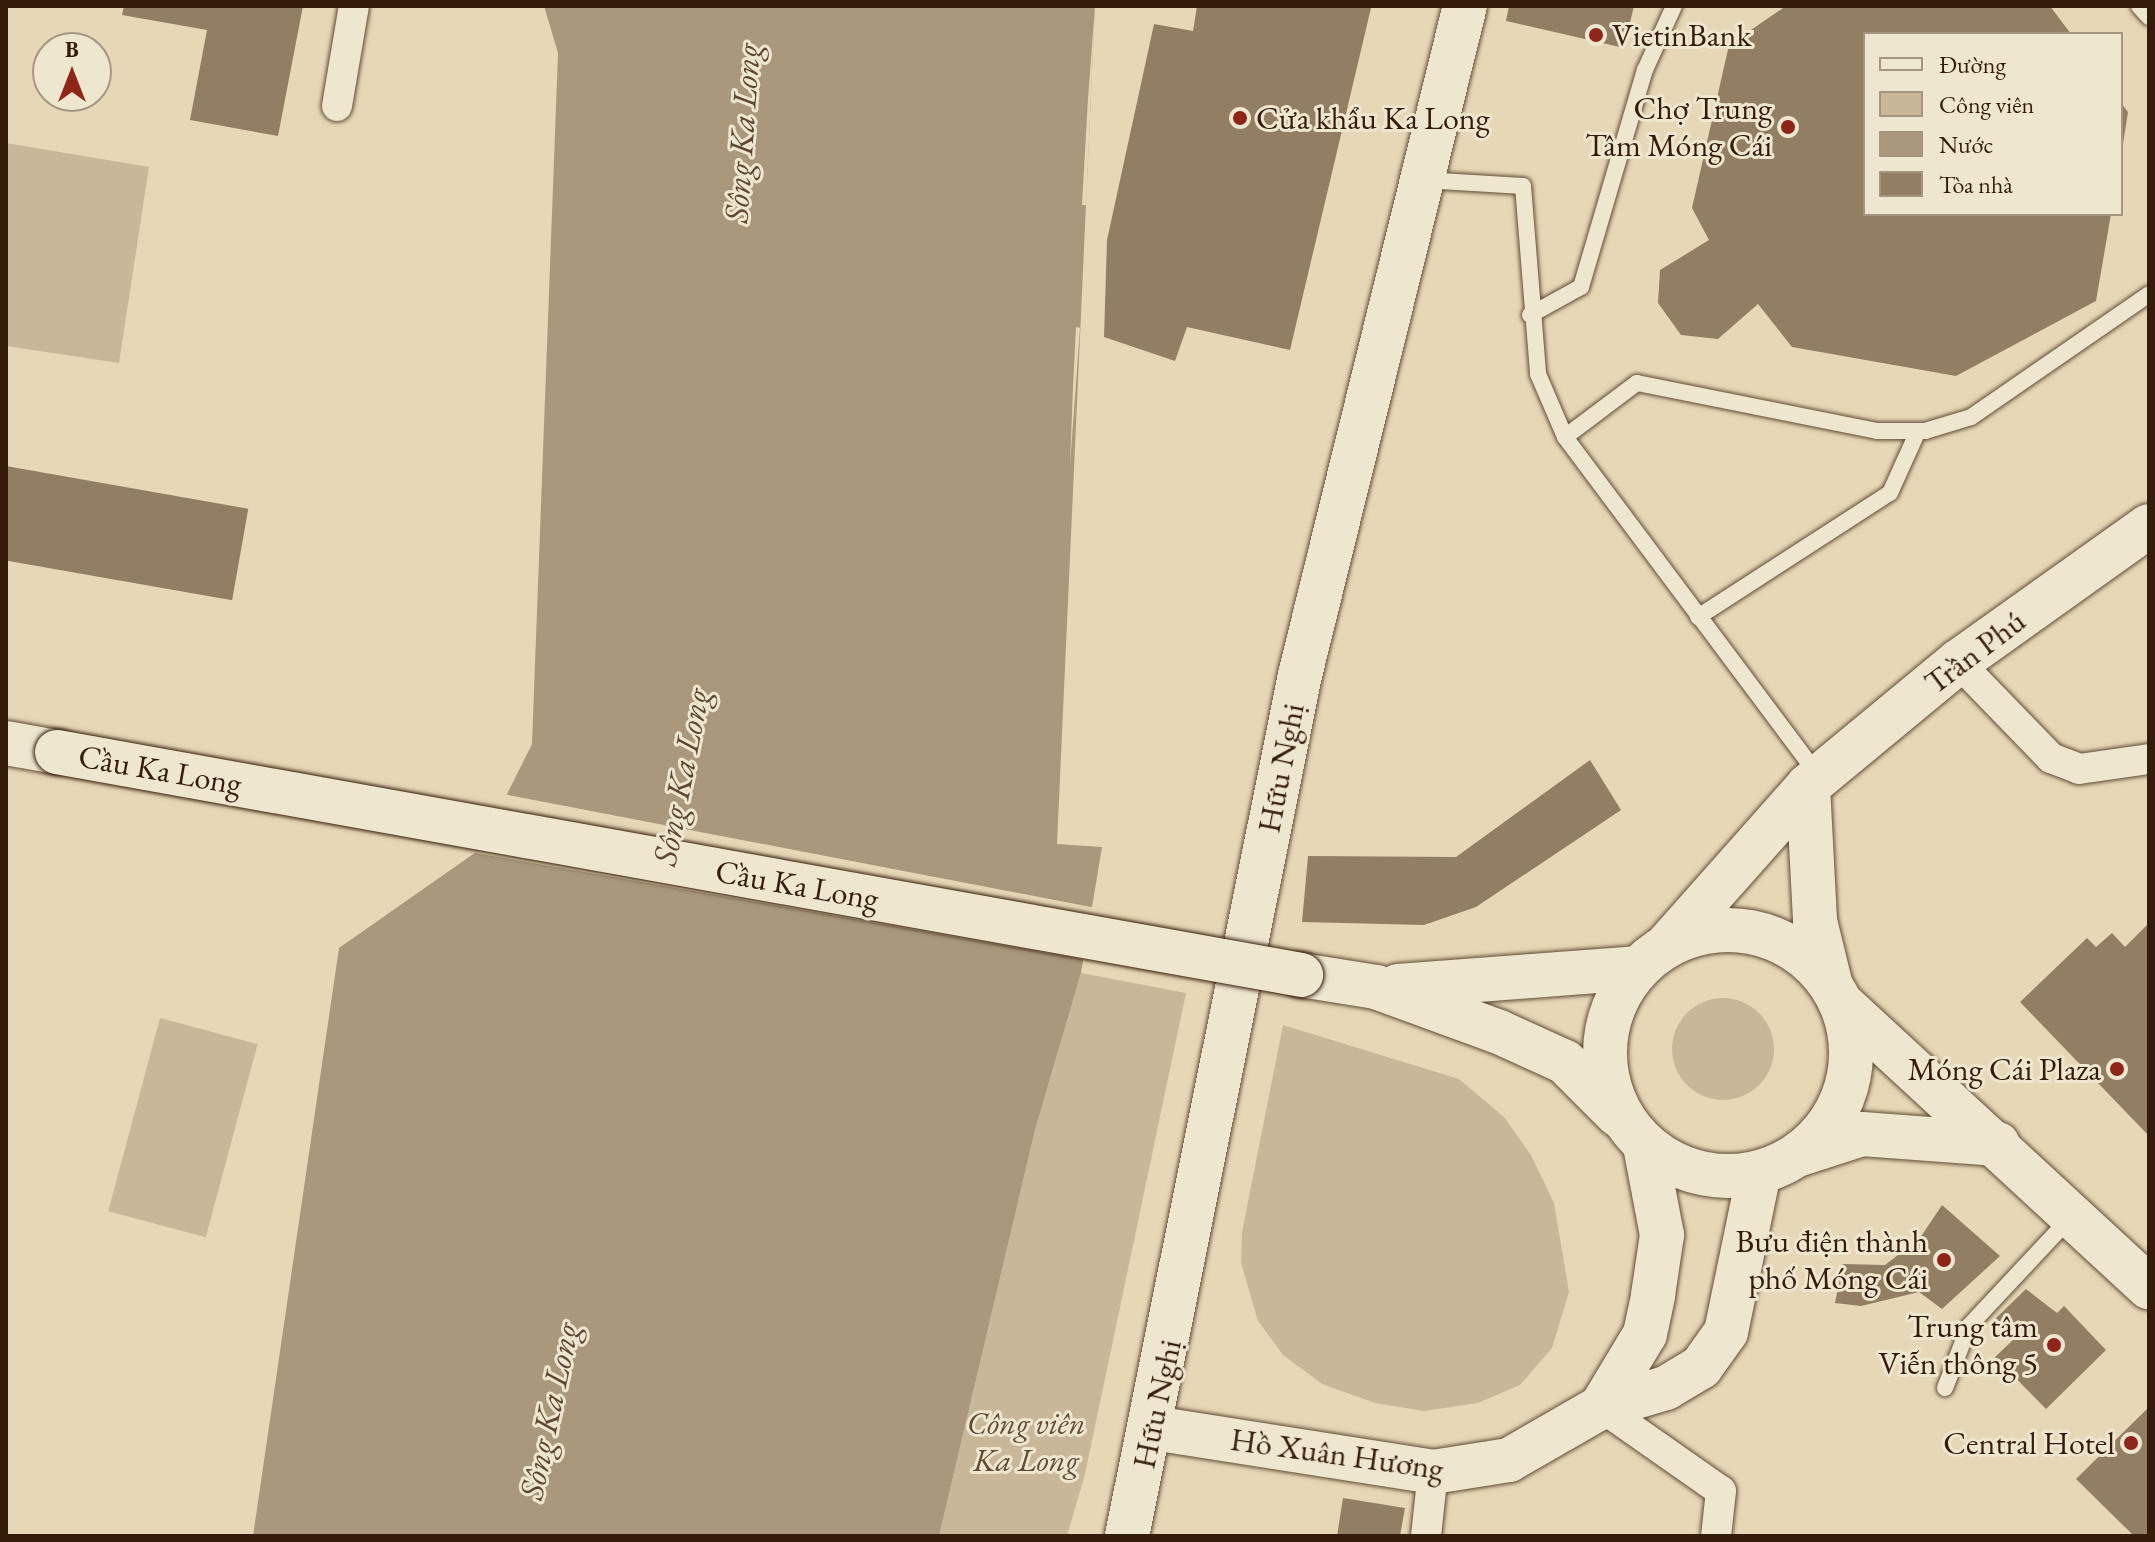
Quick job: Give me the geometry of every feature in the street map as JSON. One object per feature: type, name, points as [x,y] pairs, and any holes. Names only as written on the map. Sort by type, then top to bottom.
[{"type":"street","points":[[337,106],[354,6]]},
{"type":"street","name":"Hữu Nghị","points":[[1127,1536],[1153,1428],[1300,675],[1465,6]]},
{"type":"street","name":"Trần Phú","points":[[1652,957],[1813,781],[1958,662],[2149,526]]},
{"type":"street","points":[[1958,662],[2051,758],[2079,769],[2149,759]]},
{"type":"street","name":"Cầu Ka Long","points":[[6,743],[1376,987]]},
{"type":"street","points":[[1799,1155],[1829,1125],[1848,1087],[1852,1044],[1815,921],[1813,781]]},
{"type":"street","points":[[1376,987],[1652,957],[1738,929],[1805,955],[1836,993],[2149,1287]]},
{"type":"street","points":[[1652,957],[1614,1002],[1604,1042],[1607,1082],[1634,1132],[1662,1235],[1645,1334],[1601,1407],[1721,1491],[1716,1536]]},
{"type":"street","points":[[1376,987],[1565,1062],[1634,1132],[1679,1167],[1719,1176],[1759,1173],[1799,1155],[1862,1134],[1998,1144]]},
{"type":"street","name":"Hồ Xuân Hương","points":[[1153,1428],[1433,1472],[1509,1460],[1601,1407],[1677,1383],[1701,1367],[1726,1332],[1759,1173]]},
{"type":"street","points":[[1426,1536],[1433,1472]]},
{"type":"lane","points":[[1530,315],[1581,287],[1645,70],[1674,6]]},
{"type":"lane","points":[[2139,6],[2149,17]]},
{"type":"lane","points":[[1422,180],[1523,186],[1530,315],[1538,374],[1565,437],[1698,617],[1813,781]]},
{"type":"lane","points":[[1565,437],[1637,383],[1746,409],[1918,431],[1971,417],[2149,294]]},
{"type":"lane","points":[[1698,617],[1890,493],[1918,431]]},
{"type":"lane","points":[[1945,1388],[1969,1326],[2073,1215]]},
{"type":"green space","points":[[6,143],[149,167],[119,363],[6,346]]},
{"type":"green space","name":"Công viên Ka Long","points":[[1081,973],[1186,993],[1085,1474],[1067,1536],[939,1536],[1035,1130]]},
{"type":"green space","points":[[1723,998],[1742,1002],[1759,1013],[1770,1030],[1774,1049],[1770,1068],[1759,1085],[1742,1096],[1723,1100],[1704,1096],[1687,1085],[1676,1068],[1672,1049],[1676,1030],[1687,1013],[1704,1002]]},
{"type":"green space","points":[[160,1018],[258,1044],[206,1237],[108,1211]]},
{"type":"green space","points":[[1283,1025],[1459,1079],[1504,1117],[1531,1155],[1554,1203],[1569,1292],[1552,1348],[1520,1385],[1478,1403],[1424,1411],[1375,1403],[1322,1384],[1283,1355],[1258,1321],[1241,1263],[1242,1232]]},
{"type":"water","name":"Sông Ka Long","points":[[544,6],[1095,6],[1057,844],[1102,847],[1081,973],[1035,1130],[939,1536],[253,1536],[339,948],[479,850],[532,744],[558,53]]},
{"type":"pier","points":[[1095,6],[1086,205],[1082,205],[1088,99]]},
{"type":"pier","points":[[1076,327],[1080,328],[1070,465],[1073,387]]},
{"type":"pier","points":[[503,794],[1096,908],[1087,960],[470,852]]},
{"type":"building","points":[[124,6],[303,6],[278,136],[190,120],[207,30],[122,15]]},
{"type":"building","name":"Cửa khẩu Ka Long","points":[[1197,6],[1371,8],[1290,350],[1187,327],[1175,361],[1104,337],[1107,240],[1154,24],[1193,31]]},
{"type":"building","name":"VietinBank","points":[[1509,6],[1634,6],[1624,48],[1506,21]]},
{"type":"building","name":"Chợ Trung Tâm Móng Cái","points":[[1786,6],[2050,6],[2070,32],[1863,32],[1863,216],[2111,216],[2096,301],[1956,376],[1792,347],[1758,304],[1718,339],[1681,335],[1658,303],[1660,270],[1709,240],[1692,208],[1729,45]]},
{"type":"building","points":[[2123,106],[2128,112],[2123,144]]},
{"type":"building","points":[[6,466],[248,509],[232,600],[6,560]]},
{"type":"building","points":[[1590,760],[1621,810],[1476,907],[1424,925],[1302,922],[1308,856],[1456,857]]},
{"type":"building","name":"Móng Cái Plaza","points":[[2149,923],[2149,1136],[2020,1002],[2087,938],[2096,947],[2112,933],[2125,947]]},
{"type":"building","name":"Bưu điện thành phố Móng Cái","points":[[1942,1205],[2000,1256],[1942,1309],[1919,1292],[1861,1306],[1835,1303],[1843,1264],[1885,1265],[1920,1238]]},
{"type":"building","name":"Trung tâm Viễn thông 5","points":[[2026,1289],[2057,1313],[2064,1306],[2106,1350],[2046,1409],[1995,1357],[2013,1340],[1994,1320]]},
{"type":"building","name":"Central Hotel","points":[[2149,1407],[2149,1536],[2134,1536],[2076,1479]]},
{"type":"building","points":[[1343,1498],[1405,1508],[1400,1536],[1337,1536]]},
{"type":"place","name":"VietinBank","points":[[1596,35]]},
{"type":"place","name":"Cửa khẩu Ka Long","points":[[1240,118]]},
{"type":"place","name":"Chợ Trung Tâm Móng Cái","points":[[1788,127]]},
{"type":"place","name":"Móng Cái Plaza","points":[[2117,1069]]},
{"type":"place","name":"Bưu điện thành phố Móng Cái","points":[[1944,1260]]},
{"type":"place","name":"Trung tâm Viễn thông 5","points":[[2054,1345]]},
{"type":"place","name":"Central Hotel","points":[[2131,1443]]}]
